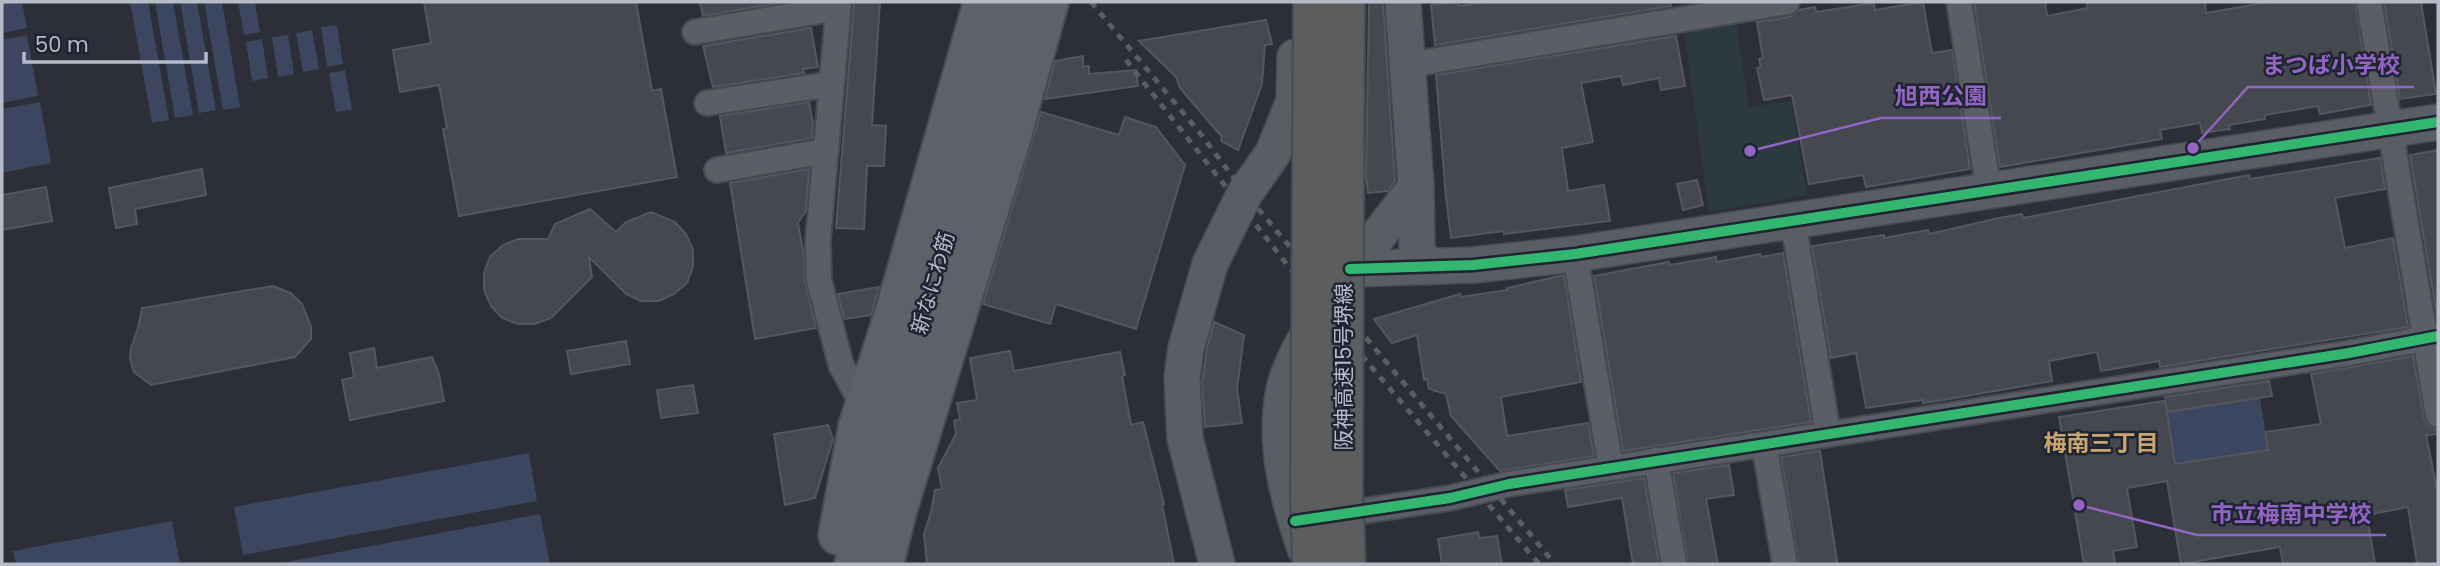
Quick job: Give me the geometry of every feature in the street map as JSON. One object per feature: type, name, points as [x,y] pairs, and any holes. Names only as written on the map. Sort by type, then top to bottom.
[{"type":"highway","name":"阪神高速15号堺線","points":[[1311,564],[1313,2]]},
{"type":"highway","name":"阪神高速15号堺線","points":[[1345,2],[1343,492],[1346,564]]},
{"type":"main road","points":[[833,564],[858,426],[895,311],[983,2]]},
{"type":"main road","name":"新なにわ筋","points":[[853,564],[1013,2]]},
{"type":"main road","points":[[884,564],[898,508],[1012,135],[1049,2]]},
{"type":"street","points":[[1217,564],[1185,438],[1182,408],[1186,348],[1210,264],[1245,193],[1273,153],[1294,100],[1297,2]]},
{"type":"street","points":[[1350,269],[1355,2]]},
{"type":"street","points":[[1403,2],[1416,187],[1417,251],[1430,267]]},
{"type":"street","points":[[1408,65],[1787,2]]},
{"type":"street","points":[[1959,2],[1989,191]]},
{"type":"street","points":[[2369,2],[2390,130],[2432,337],[2438,415]]},
{"type":"street","points":[[695,32],[839,5],[818,240],[819,280],[841,365],[864,407]]},
{"type":"street","points":[[706,103],[832,84]]},
{"type":"street","points":[[1350,269],[1473,265],[1575,254],[2438,122]]},
{"type":"street","points":[[717,170],[826,151]]},
{"type":"street","points":[[1311,564],[1295,521],[1283,473],[1280,433],[1283,394],[1298,351],[1350,269],[1416,187]]},
{"type":"street","points":[[1793,221],[1828,433]]},
{"type":"street","points":[[1575,254],[1611,468]]},
{"type":"street","points":[[1295,521],[1450,499],[1509,484],[2325,357],[2432,337]]},
{"type":"street","points":[[1764,444],[1785,564]]},
{"type":"street","points":[[1656,460],[1674,564]]},
{"type":"shaded area","points":[[1735,17],[1749,107],[1791,101],[1807,195],[1709,212],[1683,25]]},
{"type":"water","points":[[2,2],[22,2],[27,28],[2,33]]},
{"type":"water","points":[[130,2],[148,2],[169,120],[152,123]]},
{"type":"water","points":[[155,2],[173,2],[193,115],[175,118]]},
{"type":"water","points":[[180,2],[197,2],[216,110],[199,113]]},
{"type":"water","points":[[204,2],[222,2],[240,107],[223,110]]},
{"type":"water","points":[[238,2],[255,2],[260,32],[244,35]]},
{"type":"water","points":[[337,25],[343,64],[327,67],[321,27]]},
{"type":"water","points":[[312,30],[319,69],[303,72],[296,33]]},
{"type":"water","points":[[27,35],[38,96],[2,103],[2,40]]},
{"type":"water","points":[[288,35],[294,74],[278,77],[272,37]]},
{"type":"water","points":[[262,39],[268,78],[252,81],[246,42]]},
{"type":"water","points":[[345,70],[352,110],[336,112],[329,73]]},
{"type":"water","points":[[40,102],[51,163],[2,173],[2,109]]},
{"type":"water","points":[[2260,398],[2268,450],[2175,464],[2167,412]]},
{"type":"water","points":[[529,453],[537,501],[243,555],[234,507]]},
{"type":"water","points":[[540,514],[550,564],[276,564]]},
{"type":"water","points":[[172,521],[180,564],[16,564],[13,551]]},
{"type":"building","points":[[424,2],[636,2],[652,91],[661,89],[677,177],[459,216],[443,129],[447,128],[439,85],[400,92],[393,50],[431,43]]},
{"type":"building","points":[[700,2],[785,2],[703,16]]},
{"type":"building","points":[[854,2],[880,2],[872,125],[886,126],[884,166],[867,166],[864,229],[836,228]]},
{"type":"building","points":[[1458,2],[1459,6],[1485,2],[1670,2],[1671,6],[1435,45],[1431,5]]},
{"type":"building","points":[[1923,2],[1932,53],[1952,50],[1970,169],[1866,187],[1863,175],[1809,184],[1792,95],[1764,100],[1757,68],[1761,67],[1759,59],[1763,58],[1757,22],[1789,17],[1799,10],[1815,7],[1816,12],[1874,3],[1875,10]]},
{"type":"building","points":[[1974,2],[2045,2],[2047,16],[2088,8],[2086,2],[2205,2],[2206,13],[2269,2],[2355,2],[2371,105],[2320,114],[2318,106],[2265,115],[2265,119],[2229,125],[2230,129],[2202,133],[2200,123],[2160,130],[2162,139],[2000,167]]},
{"type":"building","points":[[2384,2],[2421,2],[2436,94],[2400,99]]},
{"type":"building","points":[[1369,3],[1383,3],[1395,181],[1388,191],[1368,193],[1366,176]]},
{"type":"building","points":[[1266,20],[1272,44],[1265,45],[1262,84],[1238,150],[1221,141],[1222,137],[1180,88],[1176,77],[1139,41]]},
{"type":"building","points":[[811,28],[818,67],[803,69],[804,73],[713,87],[703,46]]},
{"type":"building","points":[[1676,36],[1685,86],[1661,90],[1659,78],[1623,85],[1621,76],[1581,83],[1593,142],[1562,148],[1568,191],[1604,185],[1610,221],[1451,238],[1436,75]]},
{"type":"building","points":[[1083,56],[1083,67],[1089,66],[1089,74],[1136,70],[1138,86],[1045,99],[1055,61]]},
{"type":"building","points":[[809,102],[813,123],[812,138],[726,153],[720,116]]},
{"type":"building","points":[[1041,112],[1119,135],[1125,117],[1156,127],[1185,165],[1136,329],[1056,304],[1050,324],[983,304]]},
{"type":"building","points":[[2438,150],[2438,322],[2410,155]]},
{"type":"building","points":[[2380,158],[2385,189],[2335,198],[2345,248],[2393,238],[2408,327],[2160,367],[2159,361],[2101,371],[2097,352],[2049,361],[2052,381],[1923,403],[1923,400],[1866,408],[1856,353],[1831,358],[1812,246],[1928,230],[1929,234],[1999,218],[2022,214],[2023,218],[2249,175],[2250,179]]},
{"type":"building","points":[[202,169],[206,195],[135,209],[137,224],[116,228],[109,188]]},
{"type":"building","points":[[809,169],[806,211],[798,223],[804,256],[805,283],[816,328],[755,339],[730,183]]},
{"type":"building","points":[[1697,180],[1703,205],[1683,210],[1677,184]]},
{"type":"building","points":[[46,187],[52,221],[2,230],[2,195]]},
{"type":"building","points":[[590,209],[616,232],[626,222],[651,212],[675,222],[686,234],[693,250],[693,267],[687,283],[674,294],[659,301],[641,301],[626,294],[589,257],[592,277],[551,318],[535,324],[518,324],[502,318],[491,306],[484,290],[484,273],[490,257],[503,245],[518,239],[548,239],[555,224]]},
{"type":"building","points":[[1783,253],[1811,422],[1623,451],[1594,276],[1669,262],[1670,265],[1716,257],[1717,262],[1760,254],[1761,257]]},
{"type":"building","points":[[1564,275],[1581,382],[1501,397],[1507,436],[1588,423],[1594,456],[1500,471],[1451,416],[1446,394],[1429,389],[1427,379],[1424,380],[1417,335],[1392,343],[1374,319],[1460,294],[1461,297],[1507,290]]},
{"type":"building","points":[[273,286],[291,293],[302,304],[311,327],[311,339],[295,357],[151,385],[134,372],[130,359],[131,348],[142,308]]},
{"type":"building","points":[[879,287],[871,315],[844,319],[838,294]]},
{"type":"building","points":[[1214,322],[1244,335],[1237,389],[1242,423],[1205,427],[1202,384]]},
{"type":"building","points":[[626,341],[630,364],[571,374],[567,351]]},
{"type":"building","points":[[374,348],[377,368],[432,357],[439,374],[444,401],[350,420],[342,380],[354,377],[350,353]]},
{"type":"building","points":[[1010,351],[1014,371],[1120,352],[1131,425],[1143,422],[1164,504],[1174,564],[927,564],[924,534],[935,490],[942,489],[938,468],[956,434],[954,421],[960,419],[957,403],[977,400],[970,358]]},
{"type":"building","points":[[2413,356],[2424,418],[2427,425],[2438,430],[2438,434],[2426,435],[2438,494],[2438,564],[2417,564],[2408,507],[2367,515],[2375,564],[2283,564],[2280,547],[2181,564],[2167,481],[2127,488],[2137,547],[2113,551],[2115,564],[2084,564],[2059,417],[2165,401],[2175,464],[2268,450],[2265,432],[2321,424],[2311,374]]},
{"type":"building","points":[[2269,381],[2272,396],[2167,412],[2165,397]]},
{"type":"building","points":[[693,385],[698,413],[661,418],[657,390]]},
{"type":"building","points":[[828,425],[833,439],[815,498],[785,505],[774,434]]},
{"type":"building","points":[[1820,451],[1837,561],[1836,564],[1799,564],[1781,457]]},
{"type":"building","points":[[1729,465],[1734,495],[1706,499],[1718,564],[1688,564],[1673,473]]},
{"type":"building","points":[[1644,478],[1659,564],[1633,564],[1622,498],[1568,507],[1565,490]]},
{"type":"building","points":[[1478,532],[1479,538],[1497,536],[1502,564],[1442,564],[1438,539]]},
{"type":"railway","points":[[1091,2],[1200,133],[1245,193],[1555,564]]},
{"type":"railway","points":[[1126,60],[1323,310],[1539,564]]},
{"type":"cycle path","points":[[1350,269],[1473,265],[1575,254],[2438,122]]},
{"type":"cycle path","points":[[1295,521],[1450,498],[1509,484],[2349,353],[2438,336]]},
{"type":"place","name":"まつば小学校","points":[[2193,148]]},
{"type":"place","name":"旭西公園","points":[[1750,151]]},
{"type":"place","name":"市立梅南中学校","points":[[2079,505]]},
{"type":"district","name":"梅南三丁目","points":[[2101,443]]}]
